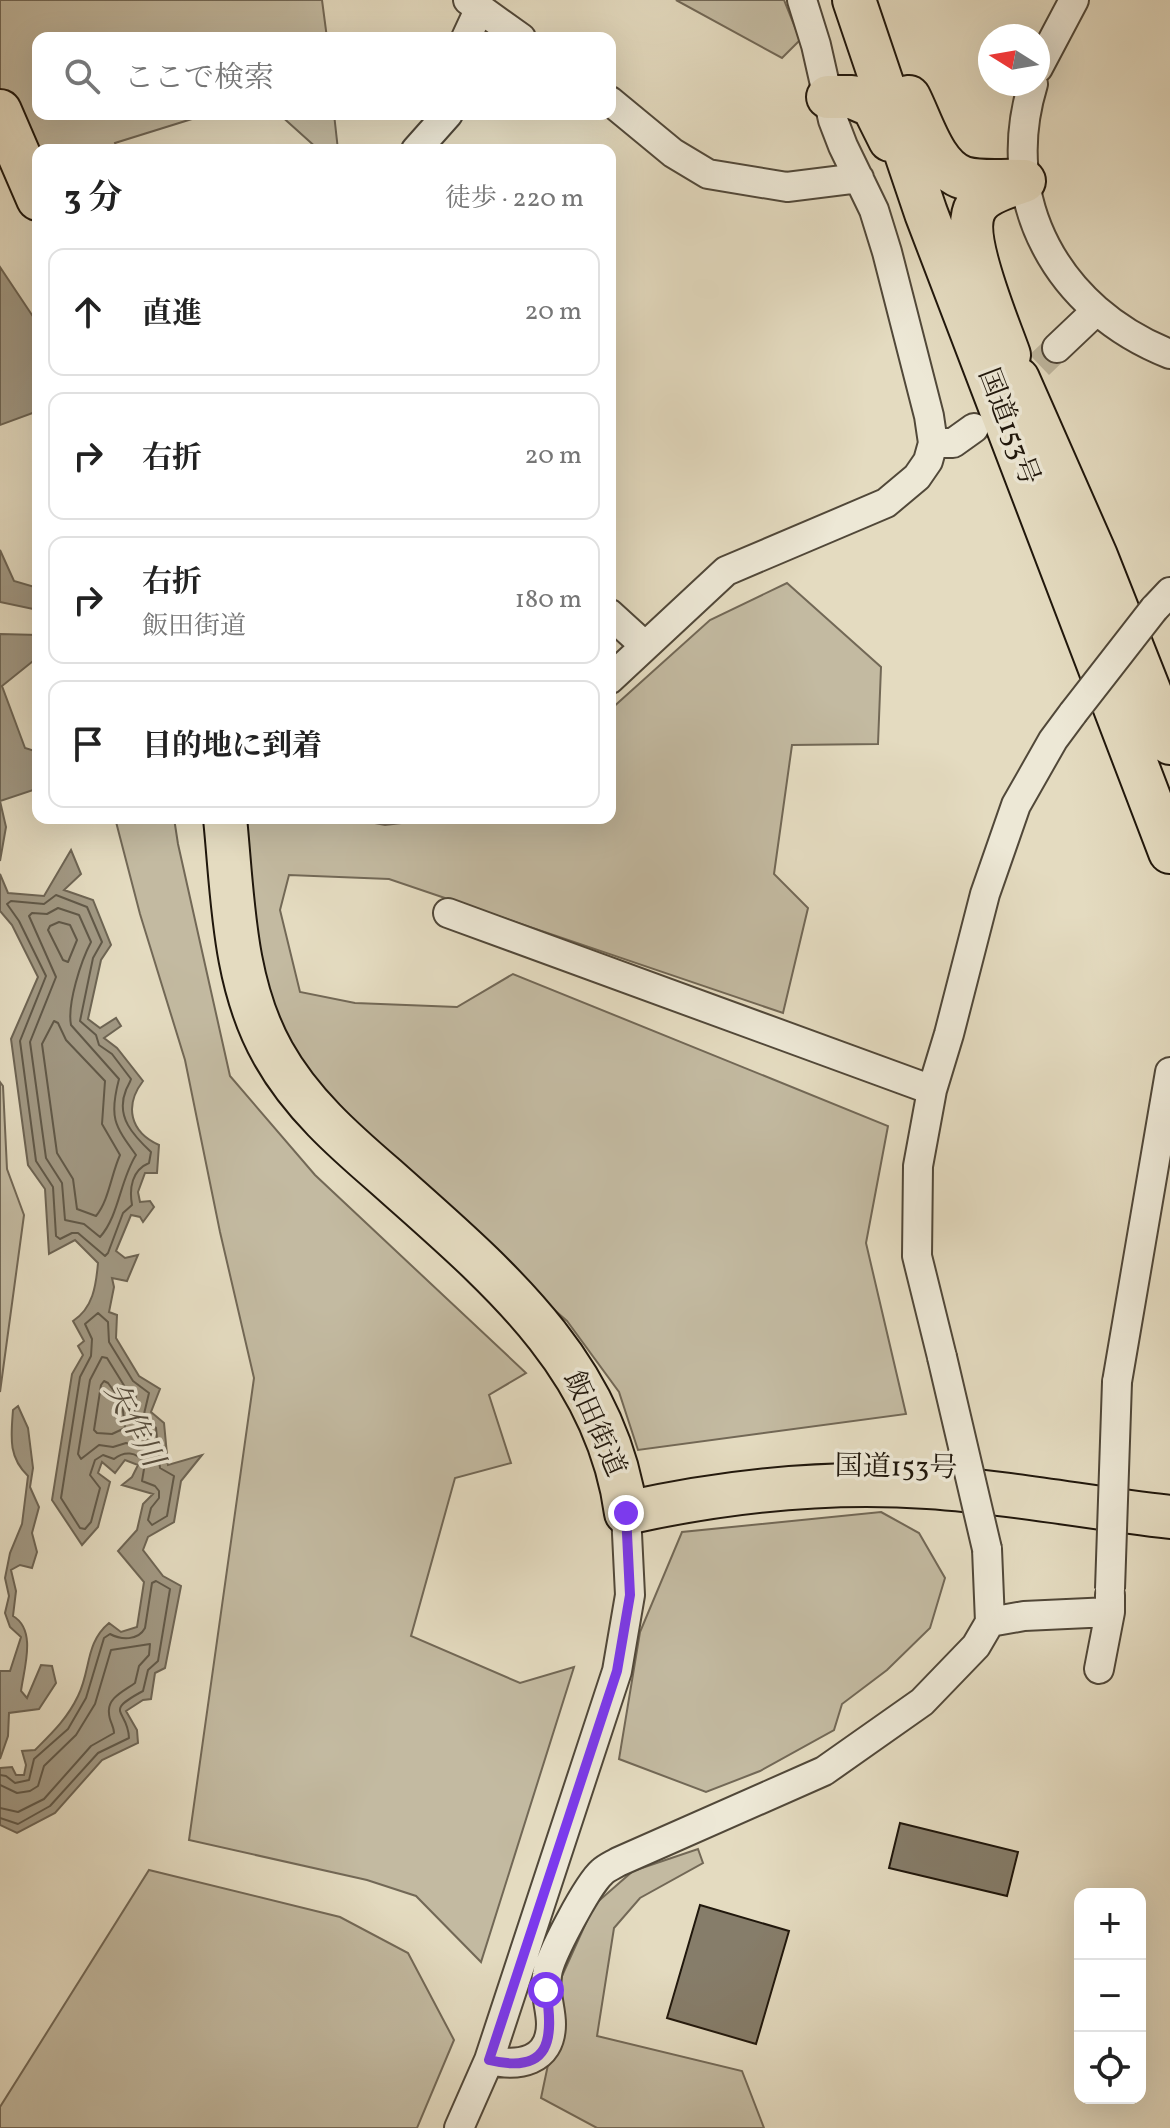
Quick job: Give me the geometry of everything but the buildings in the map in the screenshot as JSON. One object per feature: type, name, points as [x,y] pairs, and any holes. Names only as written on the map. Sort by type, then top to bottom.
[{"type":"highway","name":"国道153号","points":[[854,0],[926,213],[1170,852]]},
{"type":"highway","name":"国道153号","points":[[876,0],[958,235],[1096,556],[1170,743]]},
{"type":"highway","points":[[902,81],[933,146],[949,170],[972,180],[1024,181]]},
{"type":"highway","points":[[828,97],[852,97],[873,106],[901,168],[926,213]]},
{"type":"highway","points":[[0,111],[32,185]]},
{"type":"highway","points":[[1015,372],[970,234],[975,209],[983,199],[1024,181]]},
{"type":"highway","name":"飯田街道","points":[[226,824],[242,974],[272,1052],[293,1085],[321,1117],[519,1299],[552,1338],[582,1384],[612,1454],[624,1501]]},
{"type":"highway","name":"国道153号","points":[[624,1501],[723,1475],[879,1464],[992,1470],[1170,1491]]},
{"type":"highway","name":"国道153号","points":[[624,1501],[826,1486],[938,1487],[1170,1517]]},
{"type":"street","points":[[616,673],[726,571],[886,503],[917,477],[928,461],[933,443],[929,416],[887,252],[874,210],[843,146],[802,0]]},
{"type":"street","points":[[1050,45],[1074,0]]},
{"type":"street","points":[[467,32],[473,5],[512,32]]},
{"type":"street","points":[[1030,96],[1023,126],[1024,181],[1029,206],[1049,255],[1096,311],[1128,333],[1170,354]]},
{"type":"street","points":[[616,106],[673,153],[708,174],[787,187],[859,178]]},
{"type":"street","points":[[421,144],[443,120]]},
{"type":"street","points":[[1057,348],[1096,311]]},
{"type":"street","points":[[933,443],[953,443],[974,428]]},
{"type":"street","points":[[489,2060],[507,2064],[527,2062],[541,2054],[549,2040],[551,2024],[546,1990],[550,1963],[589,1887],[602,1872],[618,1862],[824,1771],[922,1702],[976,1646],[990,1622],[987,1549],[917,1256],[918,1166],[932,1090],[985,894],[1016,805],[1053,740],[1162,600]]},
{"type":"street","points":[[616,619],[644,645]]},
{"type":"street","points":[[448,913],[932,1090]]},
{"type":"street","points":[[1099,1669],[1110,1600],[1117,1382],[1170,1072]]},
{"type":"street","name":"飯田街道","points":[[459,2128],[489,2060],[617,1671],[630,1595],[624,1501]]},
{"type":"street","points":[[990,1622],[1110,1600]]},
{"type":"shaded area","points":[[0,0],[322,0],[326,32],[32,32],[32,120],[189,120],[115,144],[33,144],[0,103]]},
{"type":"shaded area","points":[[676,0],[784,0],[800,40],[782,58]]},
{"type":"shaded area","points":[[286,120],[335,120],[337,144],[312,144]]},
{"type":"shaded area","points":[[787,583],[881,667],[878,744],[792,745],[774,874],[808,908],[783,1013],[389,879],[289,875],[280,910],[300,992],[355,1003],[457,1007],[513,974],[888,1126],[866,1243],[906,1414],[638,1450],[619,1392],[567,1321],[331,1114],[280,1040],[251,924],[245,824],[616,824],[616,705],[710,620]]},
{"type":"shaded area","points":[[117,824],[175,824],[230,1076],[315,1175],[526,1373],[489,1395],[511,1463],[455,1478],[411,1636],[520,1683],[574,1667],[481,1962],[416,1896],[367,1880],[189,1840],[254,1378],[185,1060],[140,914]]},
{"type":"shaded area","points":[[0,1082],[3,1086],[7,1169],[24,1215],[0,1392]]},
{"type":"shaded area","points":[[881,1512],[919,1533],[945,1578],[930,1628],[887,1670],[842,1704],[834,1730],[760,1771],[706,1792],[619,1759],[640,1632],[682,1532]]},
{"type":"shaded area","points":[[698,1849],[703,1863],[640,1898],[614,1928],[597,2036],[742,2071],[764,2128],[597,2128],[541,2098],[562,1976],[594,1905],[633,1871]]},
{"type":"shaded area","points":[[149,1870],[340,1917],[408,1953],[454,2040],[417,2128],[0,2128],[0,2107]]},
{"type":"water","points":[[0,267],[32,315],[32,413],[0,425]]},
{"type":"water","points":[[0,550],[14,581],[32,586],[32,609],[0,602]]},
{"type":"water","points":[[0,634],[32,635],[32,662],[2,686],[25,748],[32,750],[32,790],[0,801]]},
{"type":"water","points":[[0,801],[6,827],[0,861]]},
{"type":"water","name":"矢作川","points":[[71,850],[81,874],[64,890],[93,900],[111,945],[101,960],[88,1019],[100,1028],[116,1018],[121,1026],[104,1038],[117,1048],[143,1081],[133,1100],[133,1118],[142,1133],[159,1145],[157,1173],[145,1173],[138,1192],[140,1202],[150,1201],[154,1207],[143,1222],[140,1217],[131,1215],[116,1251],[125,1258],[138,1255],[127,1281],[112,1278],[114,1287],[109,1312],[117,1315],[116,1338],[139,1376],[160,1389],[151,1412],[164,1423],[168,1465],[202,1455],[181,1481],[174,1522],[148,1537],[143,1550],[163,1576],[181,1586],[165,1668],[155,1673],[151,1699],[143,1700],[126,1711],[137,1730],[138,1743],[102,1760],[55,1813],[17,1833],[0,1825],[0,1768],[12,1767],[16,1775],[24,1775],[26,1765],[22,1751],[35,1750],[69,1712],[82,1686],[92,1648],[101,1631],[109,1623],[121,1632],[137,1627],[144,1582],[118,1551],[137,1530],[143,1504],[153,1494],[122,1485],[132,1477],[138,1465],[125,1460],[115,1473],[102,1462],[98,1473],[110,1482],[98,1527],[82,1545],[52,1500],[72,1374],[83,1355],[78,1346],[84,1341],[73,1321],[89,1303],[98,1263],[75,1240],[49,1254],[45,1189],[28,1165],[11,1039],[38,977],[12,925],[0,911],[0,874],[8,893],[44,896]]},
{"type":"water","points":[[18,1406],[28,1428],[33,1468],[30,1487],[39,1507],[32,1533],[37,1552],[32,1568],[20,1565],[11,1570],[16,1591],[13,1616],[25,1630],[27,1640],[21,1691],[27,1698],[41,1665],[52,1666],[56,1683],[39,1709],[9,1713],[8,1736],[0,1759],[0,1671],[10,1671],[21,1637],[10,1627],[5,1613],[9,1596],[5,1578],[10,1553],[22,1524],[28,1476],[17,1461],[12,1446],[13,1410]]},
{"type":"tunnel","points":[[1009,394],[1057,348]]},
{"type":"route","points":[[546,1990],[551,2024],[549,2040],[541,2054],[527,2062],[507,2064],[489,2060],[617,1671],[630,1595],[626,1513]]}]
